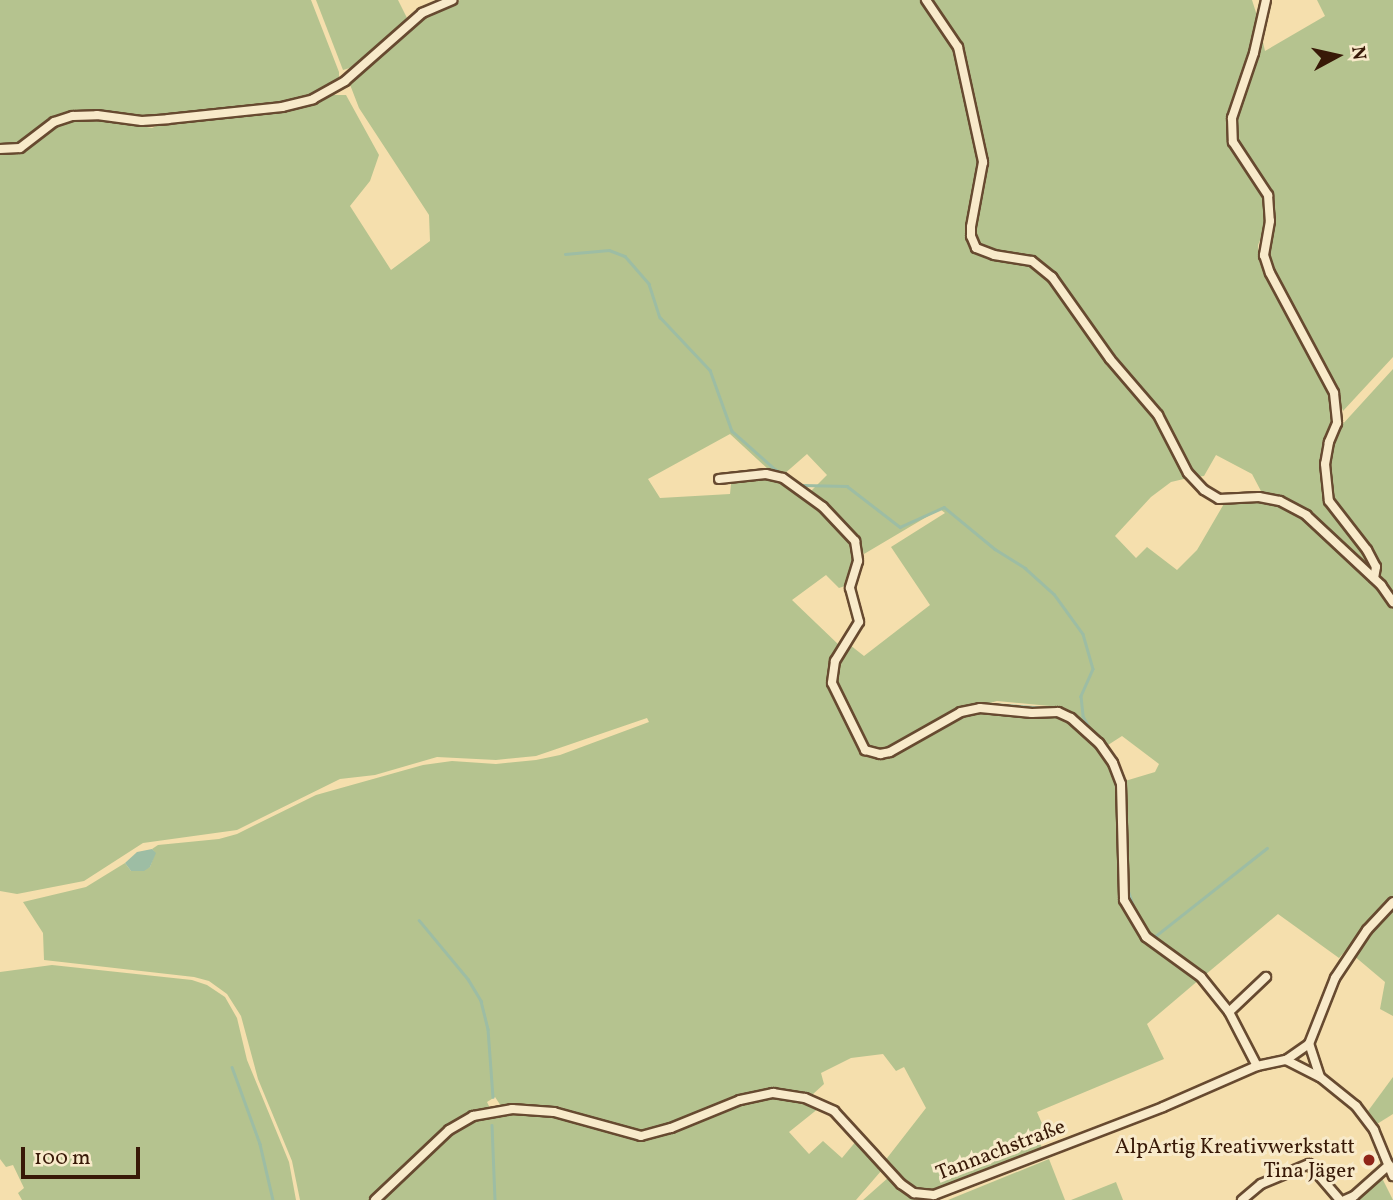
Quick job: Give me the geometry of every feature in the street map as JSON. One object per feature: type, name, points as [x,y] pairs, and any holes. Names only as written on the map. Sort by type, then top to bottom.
[{"type":"street","points":[[0,149],[20,148],[54,122],[73,116],[97,115],[142,121],[282,107],[313,99],[345,80],[422,13],[452,0]]},
{"type":"street","points":[[926,0],[958,47],[983,162],[971,227],[973,243],[982,251],[1019,257],[1043,267],[1110,359],[1148,402],[1164,426],[1188,473],[1204,490],[1219,499],[1259,497],[1280,501],[1306,515],[1374,578],[1393,602]]},
{"type":"street","points":[[1266,0],[1254,53],[1232,118],[1233,142],[1268,195],[1270,221],[1264,255],[1270,273],[1334,393],[1337,423],[1329,442],[1325,464],[1329,501],[1367,550],[1376,566],[1374,578]]},
{"type":"street","points":[[719,479],[766,474],[783,478],[823,508],[855,541],[858,561],[850,589],[859,622],[835,661],[832,683],[865,750],[880,754],[891,752],[961,712],[980,708],[1032,713],[1058,712],[1071,718],[1099,743],[1113,763],[1121,784],[1124,900],[1146,937],[1190,969],[1228,1012],[1257,1066]]},
{"type":"street","points":[[1320,1077],[1309,1044],[1343,962],[1393,902]]},
{"type":"street","points":[[1228,1012],[1266,977]]},
{"type":"street","name":"Tannachstraße","points":[[375,1200],[449,1130],[482,1113],[512,1109],[554,1112],[641,1136],[671,1128],[740,1100],[773,1093],[805,1098],[834,1111],[901,1184],[914,1193],[934,1195],[1163,1107],[1257,1066],[1286,1060],[1309,1044]]},
{"type":"street","points":[[1286,1060],[1320,1077],[1356,1106],[1369,1121],[1393,1176]]},
{"type":"street","points":[[1242,1200],[1261,1184],[1309,1164],[1342,1200],[1354,1196],[1389,1165]]},
{"type":"shaded area","points":[[0,0],[311,0],[339,72],[339,81],[312,96],[281,103],[142,118],[97,111],[72,111],[52,118],[18,146],[0,146]]},
{"type":"shaded area","points":[[316,0],[398,0],[407,18],[384,42],[353,67],[343,70]]},
{"type":"shaded area","points":[[460,0],[1252,0],[1260,25],[1228,130],[1235,155],[1265,196],[1268,221],[1258,245],[1259,260],[1331,395],[1334,423],[1324,442],[1322,456],[1328,460],[1332,443],[1341,426],[1393,369],[1393,594],[1381,576],[1381,565],[1364,574],[1393,607],[1393,897],[1339,958],[1278,914],[1205,975],[1148,934],[1128,899],[1125,885],[1125,781],[1155,772],[1159,764],[1122,736],[1108,745],[1059,711],[1060,707],[997,701],[962,715],[991,710],[1057,718],[1068,723],[1096,745],[1111,764],[1120,806],[1121,901],[1146,944],[1200,979],[1147,1024],[1164,1059],[1037,1112],[1047,1135],[1039,1140],[1042,1148],[930,1192],[922,1193],[903,1182],[884,1162],[926,1108],[904,1067],[896,1071],[883,1054],[851,1058],[821,1073],[824,1084],[812,1095],[774,1090],[739,1096],[669,1126],[641,1133],[555,1110],[501,1106],[495,1097],[487,1102],[490,1108],[471,1113],[447,1128],[371,1200],[300,1200],[292,1161],[258,1079],[241,1016],[227,994],[209,981],[194,977],[44,960],[43,933],[23,902],[86,887],[125,863],[131,871],[150,867],[155,853],[152,849],[158,845],[219,839],[237,834],[316,795],[423,765],[452,761],[496,764],[536,760],[560,755],[649,722],[647,718],[536,756],[496,760],[437,757],[375,775],[340,779],[237,830],[143,843],[84,881],[17,894],[0,891],[0,153],[22,152],[55,125],[73,119],[97,118],[152,128],[167,121],[282,112],[331,95],[346,95],[379,155],[370,181],[350,206],[391,270],[430,241],[429,215],[359,108],[349,82],[424,15]],"holes":[[[943,31],[953,31],[961,45],[987,163],[985,186],[975,228],[977,241],[994,252],[1034,258],[1055,275],[1113,358],[1161,413],[1196,477],[1204,476],[1216,455],[1252,474],[1262,493],[1276,503],[1225,502],[1197,550],[1177,570],[1147,547],[1136,558],[1115,536],[1151,497],[1171,482],[1188,478],[1155,416],[1107,361],[1049,280],[1031,263],[980,256],[970,247],[978,163],[962,70],[955,50]],[[730,434],[769,470],[783,475],[807,454],[827,475],[810,492],[858,541],[864,554],[940,509],[945,513],[891,547],[930,605],[864,656],[850,645],[844,650],[835,672],[836,691],[866,748],[879,751],[902,745],[962,715],[891,755],[879,758],[864,753],[829,683],[829,670],[840,646],[792,600],[826,575],[839,588],[848,585],[855,562],[852,543],[821,510],[773,476],[731,484],[730,494],[660,498],[648,479]]]},
{"type":"shaded area","points":[[1317,0],[1393,0],[1393,357],[1343,411],[1332,378],[1273,271],[1268,255],[1274,207],[1270,194],[1235,141],[1235,119],[1262,38],[1265,51],[1325,16]]},
{"type":"shaded area","points":[[152,849],[156,853],[150,867],[144,871],[131,871],[125,863],[137,852]]},
{"type":"shaded area","points":[[1393,906],[1393,1016],[1380,1009],[1385,982],[1353,955]]},
{"type":"shaded area","points":[[52,965],[192,980],[207,985],[225,997],[237,1018],[247,1060],[289,1162],[296,1200],[22,1200],[18,1193],[24,1188],[13,1165],[6,1167],[0,1159],[0,972]]},
{"type":"shaded area","points":[[1393,1077],[1393,1114],[1377,1124],[1368,1111]]},
{"type":"shaded area","points":[[773,1096],[791,1097],[819,1108],[789,1132],[809,1154],[823,1141],[842,1158],[857,1140],[881,1166],[881,1171],[856,1200],[378,1200],[450,1133],[474,1119],[513,1112],[555,1116],[641,1138],[741,1102]]},
{"type":"shaded area","points":[[1049,1159],[1065,1200],[948,1200]]},
{"type":"shaded area","points":[[889,1177],[913,1197],[924,1200],[863,1200]]},
{"type":"shaded area","points":[[1382,1178],[1393,1200],[1357,1200]]},
{"type":"shaded area","points":[[1116,1182],[1123,1200],[1071,1200]]},
{"type":"waterway","points":[[565,254],[609,250],[625,256],[649,284],[660,317],[710,370],[732,431],[775,469],[802,485],[847,486],[900,527],[944,507],[995,549],[1025,568],[1054,594],[1083,634],[1093,669],[1081,696],[1083,716],[1092,732]]},
{"type":"waterway","points":[[992,704],[1048,708]]},
{"type":"waterway","points":[[1068,712],[1085,725]]},
{"type":"waterway","points":[[1126,806],[1126,845]]},
{"type":"waterway","points":[[1140,919],[1153,938],[1267,848]]},
{"type":"waterway","points":[[1128,890],[1136,913]]},
{"type":"waterway","points":[[419,920],[468,979],[481,1001],[488,1029],[493,1097]]},
{"type":"waterway","points":[[232,1067],[260,1144],[273,1200]]},
{"type":"waterway","points":[[492,1125],[495,1200]]},
{"type":"place","name":"AlpArtig Kreativwerkstatt Tina Jäger","points":[[1369,1160]]}]
